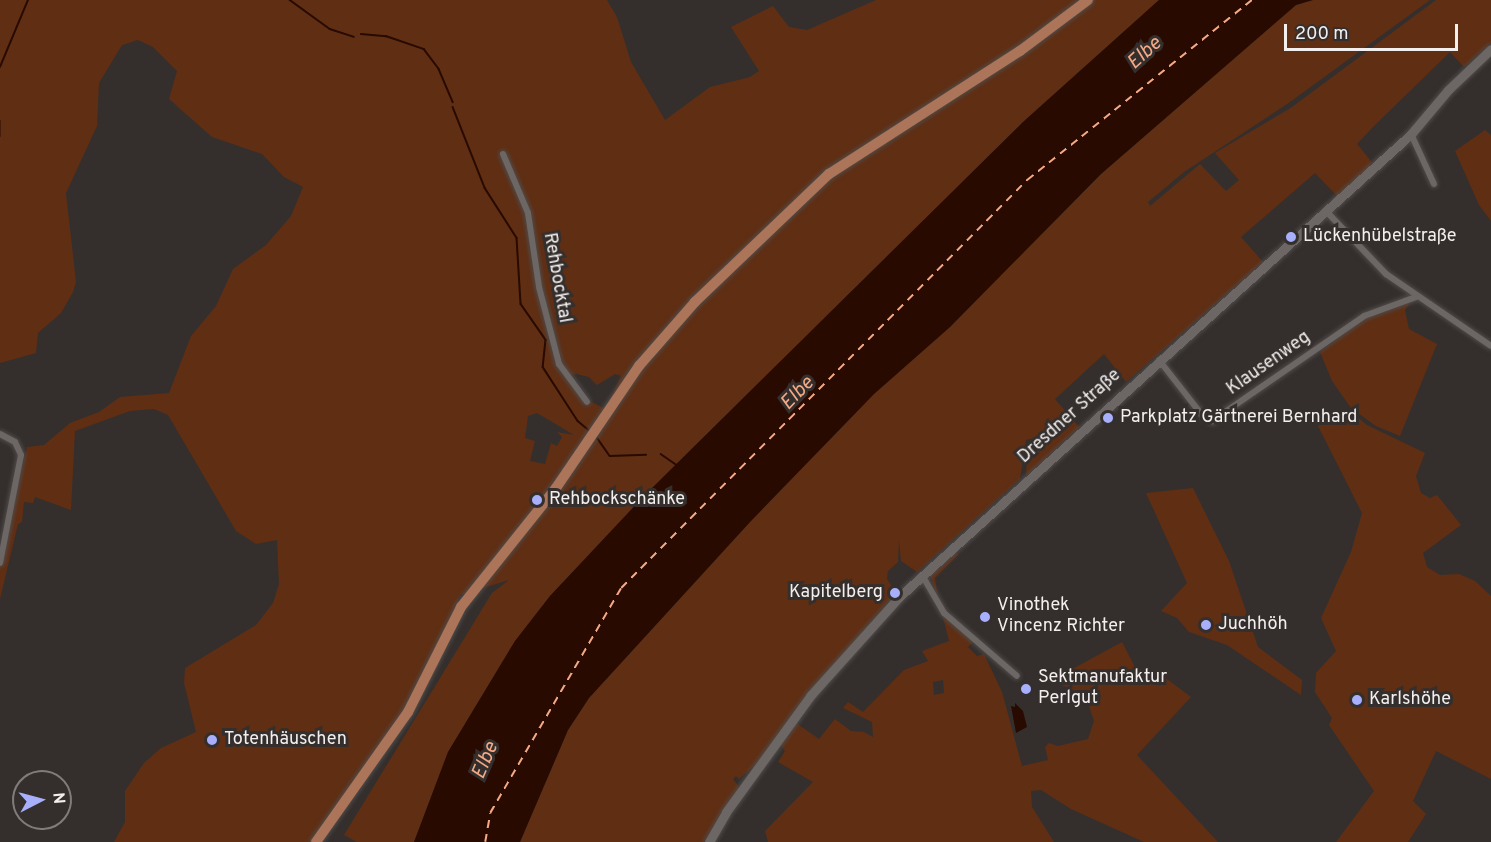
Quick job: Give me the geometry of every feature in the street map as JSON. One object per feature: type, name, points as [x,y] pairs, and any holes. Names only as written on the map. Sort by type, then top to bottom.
[{"type":"main road","points":[[316,842],[408,712],[461,607],[556,488],[661,340],[723,272],[803,196],[895,130],[1020,51],[1088,0]]},
{"type":"main road","name":"Dresdner Straße","points":[[709,842],[811,695],[921,574],[1411,134],[1448,90],[1491,49]]},
{"type":"street","points":[[1411,134],[1434,184]]},
{"type":"street","name":"Rehbocktal","points":[[503,154],[530,219],[539,287],[559,364],[587,402]]},
{"type":"street","points":[[1326,211],[1386,274],[1416,297],[1491,346]]},
{"type":"street","name":"Klausenweg","points":[[1159,360],[1202,414],[1212,421],[1364,316],[1416,297]]},
{"type":"street","points":[[0,434],[15,442],[21,455],[0,563]]},
{"type":"street","points":[[921,574],[944,614],[1017,676]]},
{"type":"shaded area","points":[[0,0],[607,0],[617,17],[631,62],[665,120],[710,87],[750,77],[759,71],[731,27],[773,6],[789,27],[807,30],[876,0],[1159,0],[1023,122],[644,496],[550,596],[515,641],[448,752],[414,842],[357,842],[344,835],[492,593],[509,580],[460,595],[428,671],[317,842],[114,842],[125,822],[125,791],[144,763],[161,748],[196,732],[184,683],[185,668],[256,625],[273,603],[279,584],[277,540],[256,544],[236,531],[168,415],[154,409],[130,411],[75,431],[71,510],[35,497],[33,503],[24,502],[22,522],[18,524],[0,599],[0,546],[5,545],[27,447],[44,445],[70,423],[99,412],[120,397],[169,393],[191,336],[216,306],[233,269],[266,245],[291,216],[303,187],[284,177],[262,154],[212,137],[169,99],[177,71],[153,47],[138,40],[122,45],[99,83],[97,126],[66,193],[76,282],[73,292],[61,313],[38,333],[36,353],[0,363]],"holes":[[[615,374],[621,376],[605,409],[588,400],[570,375],[589,377],[597,385]],[[537,413],[574,435],[557,432],[562,437],[557,446],[551,443],[545,464],[530,461],[535,441],[525,438],[528,416]]]},
{"type":"shaded area","points":[[1313,0],[1430,0],[1290,102],[1184,172],[1148,202],[1150,206],[1200,164],[1226,191],[1239,180],[1215,153],[1292,107],[1436,0],[1491,0],[1491,43],[1464,67],[1450,52],[1374,126],[1357,144],[1375,166],[1339,198],[1315,173],[1241,237],[1263,262],[1126,382],[1104,354],[1055,399],[1079,427],[1026,476],[1027,459],[1042,445],[1038,437],[1026,440],[1020,479],[917,572],[901,561],[899,540],[898,562],[888,571],[887,579],[896,593],[809,693],[755,765],[739,779],[736,776],[733,779],[739,787],[704,842],[520,842],[568,730],[589,698],[750,522],[874,394],[950,327],[1101,174],[1296,5]]},
{"type":"shaded area","points":[[1485,130],[1491,135],[1491,221],[1479,205],[1455,151]]},
{"type":"shaded area","points":[[1413,299],[1405,310],[1409,329],[1437,344],[1400,436],[1376,426],[1351,408],[1332,381],[1320,352],[1367,317]]},
{"type":"shaded area","points":[[1349,410],[1367,425],[1425,453],[1416,476],[1421,493],[1430,498],[1437,495],[1461,525],[1423,553],[1427,567],[1440,575],[1459,574],[1475,581],[1491,596],[1491,779],[1436,751],[1413,801],[1426,814],[1408,842],[1336,842],[1374,791],[1329,725],[1332,718],[1315,692],[1316,673],[1336,651],[1321,618],[1351,552],[1362,513],[1318,426]]},
{"type":"shaded area","points":[[1193,488],[1229,561],[1258,647],[1302,680],[1301,695],[1227,645],[1189,632],[1177,618],[1161,611],[1187,583],[1146,493]]},
{"type":"shaded area","points":[[954,549],[958,555],[935,578],[939,603],[929,572]]},
{"type":"shaded area","points":[[943,617],[973,642],[968,647],[977,656],[984,654],[1002,692],[1022,766],[1048,760],[1045,747],[1049,743],[1058,746],[1088,739],[1094,721],[1086,697],[1052,680],[1122,642],[1136,669],[1159,673],[1191,697],[1137,755],[1218,842],[1144,842],[1071,809],[1041,790],[1031,791],[1032,807],[1054,842],[768,842],[765,831],[813,782],[778,762],[785,751],[780,744],[796,723],[819,739],[835,719],[851,731],[864,732],[873,737],[872,722],[843,708],[848,702],[863,712],[904,670],[928,661],[922,651],[949,641]],"holes":[[[943,680],[944,693],[934,695],[933,682]]]},
{"type":"water","name":"Elbe","points":[[1159,0],[1313,0],[1296,5],[1101,174],[950,327],[874,394],[750,522],[589,698],[568,730],[520,842],[414,842],[448,752],[515,641],[550,596],[644,496],[1023,122]]},
{"type":"water","points":[[1015,703],[1023,711],[1027,727],[1016,733],[1011,706],[1015,707]]},
{"type":"waterway","points":[[0,67],[28,0]]},
{"type":"waterway","points":[[290,0],[330,29],[354,37]]},
{"type":"waterway","points":[[361,34],[386,36],[424,49],[439,69],[453,102]]},
{"type":"waterway","points":[[453,107],[485,188],[517,238],[521,304],[546,340],[543,367],[578,421],[590,431]]},
{"type":"waterway","points":[[0,121],[0,136]]},
{"type":"waterway","points":[[596,436],[610,456],[646,455]]},
{"type":"waterway","points":[[661,454],[678,466]]},
{"type":"ferry route","points":[[485,842],[490,813],[621,588],[1027,180],[1252,0]]},
{"type":"place","name":"Lückenhübelstraße","points":[[1291,237]]},
{"type":"place","name":"Parkplatz Gärtnerei Bernhard","points":[[1108,418]]},
{"type":"place","name":"Rehbockschänke","points":[[537,500]]},
{"type":"place","name":"Kapitelberg","points":[[895,593]]},
{"type":"place","name":"Vinothek Vincenz Richter","points":[[985,617]]},
{"type":"place","name":"Juchhöh","points":[[1206,625]]},
{"type":"place","name":"Sektmanufaktur Perlgut","points":[[1026,689]]},
{"type":"place","name":"Karlshöhe","points":[[1357,700]]},
{"type":"place","name":"Totenhäuschen","points":[[212,740]]}]
